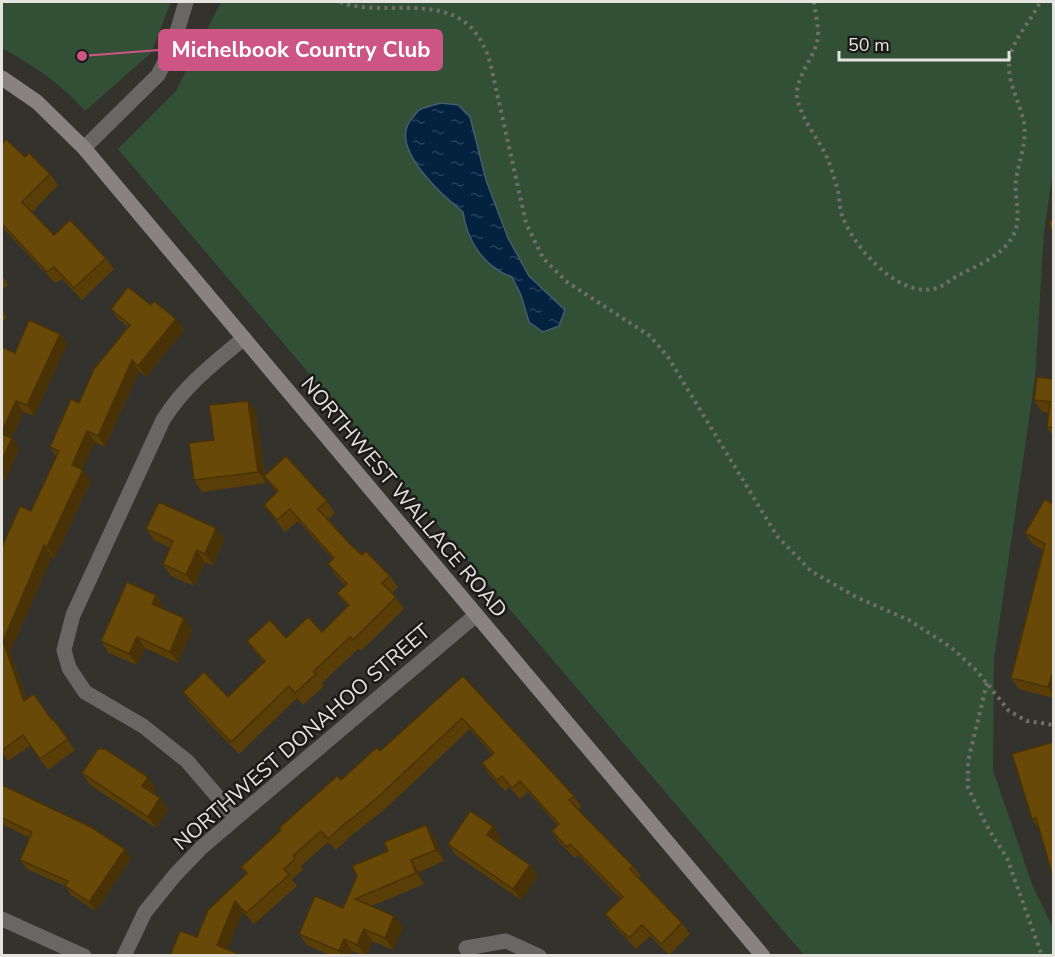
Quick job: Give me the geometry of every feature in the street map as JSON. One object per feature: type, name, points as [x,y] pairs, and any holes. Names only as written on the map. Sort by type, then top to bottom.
[{"type":"street","points":[[84,148],[158,75],[172,48],[186,2]]},
{"type":"street","name":"NORTHWEST WALLACE ROAD","points":[[2,78],[37,102],[84,148],[763,956]]},
{"type":"street","points":[[235,818],[187,762],[143,726],[85,692],[69,668],[64,650],[73,615],[163,420],[177,398],[193,380],[244,338]]},
{"type":"street","name":"NORTHWEST DONAHOO STREET","points":[[124,956],[146,912],[175,875],[202,848],[476,615]]},
{"type":"street","points":[[2,919],[84,956]]},
{"type":"street","points":[[466,948],[506,941],[539,956]]},
{"type":"path","points":[[340,2],[369,8],[434,9],[456,17],[472,28],[484,43],[490,62],[526,223],[543,258],[567,282],[650,336],[669,357],[777,536],[811,571],[856,597],[909,620],[952,648],[977,670],[1009,711],[1027,721],[1053,725]]},
{"type":"path","points":[[814,2],[818,41],[801,77],[796,98],[805,121],[829,163],[838,191],[842,217],[854,240],[871,261],[902,283],[916,289],[935,289],[1006,247],[1014,234],[1019,218],[1016,180],[1024,149],[1024,123],[1010,81],[1010,56],[1019,37],[1034,17],[1040,2]]},
{"type":"path","points":[[987,682],[968,760],[968,788],[988,830],[1007,858],[1042,956]]},
{"type":"green space","points":[[2,2],[171,2],[151,53],[85,111],[67,92],[46,76],[2,48]]},
{"type":"green space","points":[[221,2],[1053,2],[1053,170],[1044,232],[1035,378],[994,659],[993,770],[1032,884],[1053,928],[1053,955],[804,955],[118,149],[176,91]]},
{"type":"water","points":[[441,103],[458,105],[470,117],[486,180],[508,238],[529,276],[565,310],[559,326],[543,332],[529,322],[521,295],[512,277],[493,267],[478,252],[468,233],[463,212],[432,184],[413,158],[407,145],[406,132],[410,121],[419,110]]},
{"type":"building","points":[[6,139],[25,157],[29,153],[50,174],[22,202],[54,235],[70,220],[106,258],[74,288],[54,267],[47,272],[2,224],[2,144]]},
{"type":"building","points":[[1053,219],[1053,236],[1049,222]]},
{"type":"building","points":[[128,287],[151,305],[154,301],[176,319],[138,366],[132,360],[98,436],[87,431],[72,465],[83,470],[47,547],[44,545],[3,641],[24,701],[34,694],[68,739],[40,759],[23,735],[2,750],[2,547],[20,506],[31,511],[59,451],[50,447],[71,399],[79,403],[94,369],[130,325],[111,309]]},
{"type":"building","points":[[29,320],[60,334],[27,405],[16,401],[2,431],[2,347],[15,353]]},
{"type":"building","points":[[1053,366],[1053,428],[1047,427],[1050,402],[1034,400],[1037,377],[1052,379]]},
{"type":"building","points":[[248,401],[258,472],[194,480],[189,443],[214,440],[209,405]]},
{"type":"building","points":[[2,434],[12,438],[2,460]]},
{"type":"building","points":[[286,456],[327,501],[318,509],[349,543],[362,555],[366,551],[390,576],[382,583],[396,597],[353,640],[350,637],[313,672],[316,674],[295,693],[289,686],[231,742],[183,692],[204,672],[228,697],[265,661],[247,641],[270,620],[286,638],[308,617],[322,632],[349,605],[337,593],[347,584],[328,564],[334,558],[290,509],[277,520],[264,505],[278,491],[264,476]]},
{"type":"building","points":[[1045,499],[1053,504],[1053,676],[1048,687],[1011,678],[1045,544],[1025,533]]},
{"type":"building","points":[[159,502],[216,528],[205,554],[197,550],[186,575],[163,564],[173,541],[146,529]]},
{"type":"building","points":[[127,582],[156,595],[152,604],[184,618],[170,652],[137,637],[129,654],[101,641]]},
{"type":"building","points":[[463,676],[574,796],[569,800],[633,866],[630,869],[682,923],[661,944],[642,925],[629,938],[605,914],[623,897],[570,844],[567,847],[552,831],[559,824],[520,781],[512,788],[502,776],[497,780],[482,763],[494,753],[462,718],[378,797],[328,839],[321,831],[293,856],[295,859],[284,869],[289,875],[246,913],[235,901],[217,945],[236,953],[234,956],[170,956],[180,931],[197,937],[208,910],[247,873],[241,867],[281,830],[279,828],[337,776],[341,780],[377,747],[380,751]]},
{"type":"building","points":[[1053,742],[1053,877],[1036,818],[1032,819],[1012,754]]},
{"type":"building","points":[[98,749],[105,749],[148,777],[142,786],[160,798],[148,817],[82,773]]},
{"type":"building","points":[[2,785],[91,827],[125,849],[89,902],[65,886],[68,881],[20,860],[32,832],[2,818]]},
{"type":"building","points":[[470,811],[493,826],[487,835],[530,865],[513,889],[448,844]]},
{"type":"building","points":[[426,825],[436,850],[411,860],[416,873],[355,899],[394,916],[385,938],[364,929],[357,945],[344,939],[339,951],[299,934],[315,896],[343,908],[357,876],[352,866],[388,851],[384,842]]},
{"type":"place","name":"Michelbook Country Club","points":[[82,56]]}]
